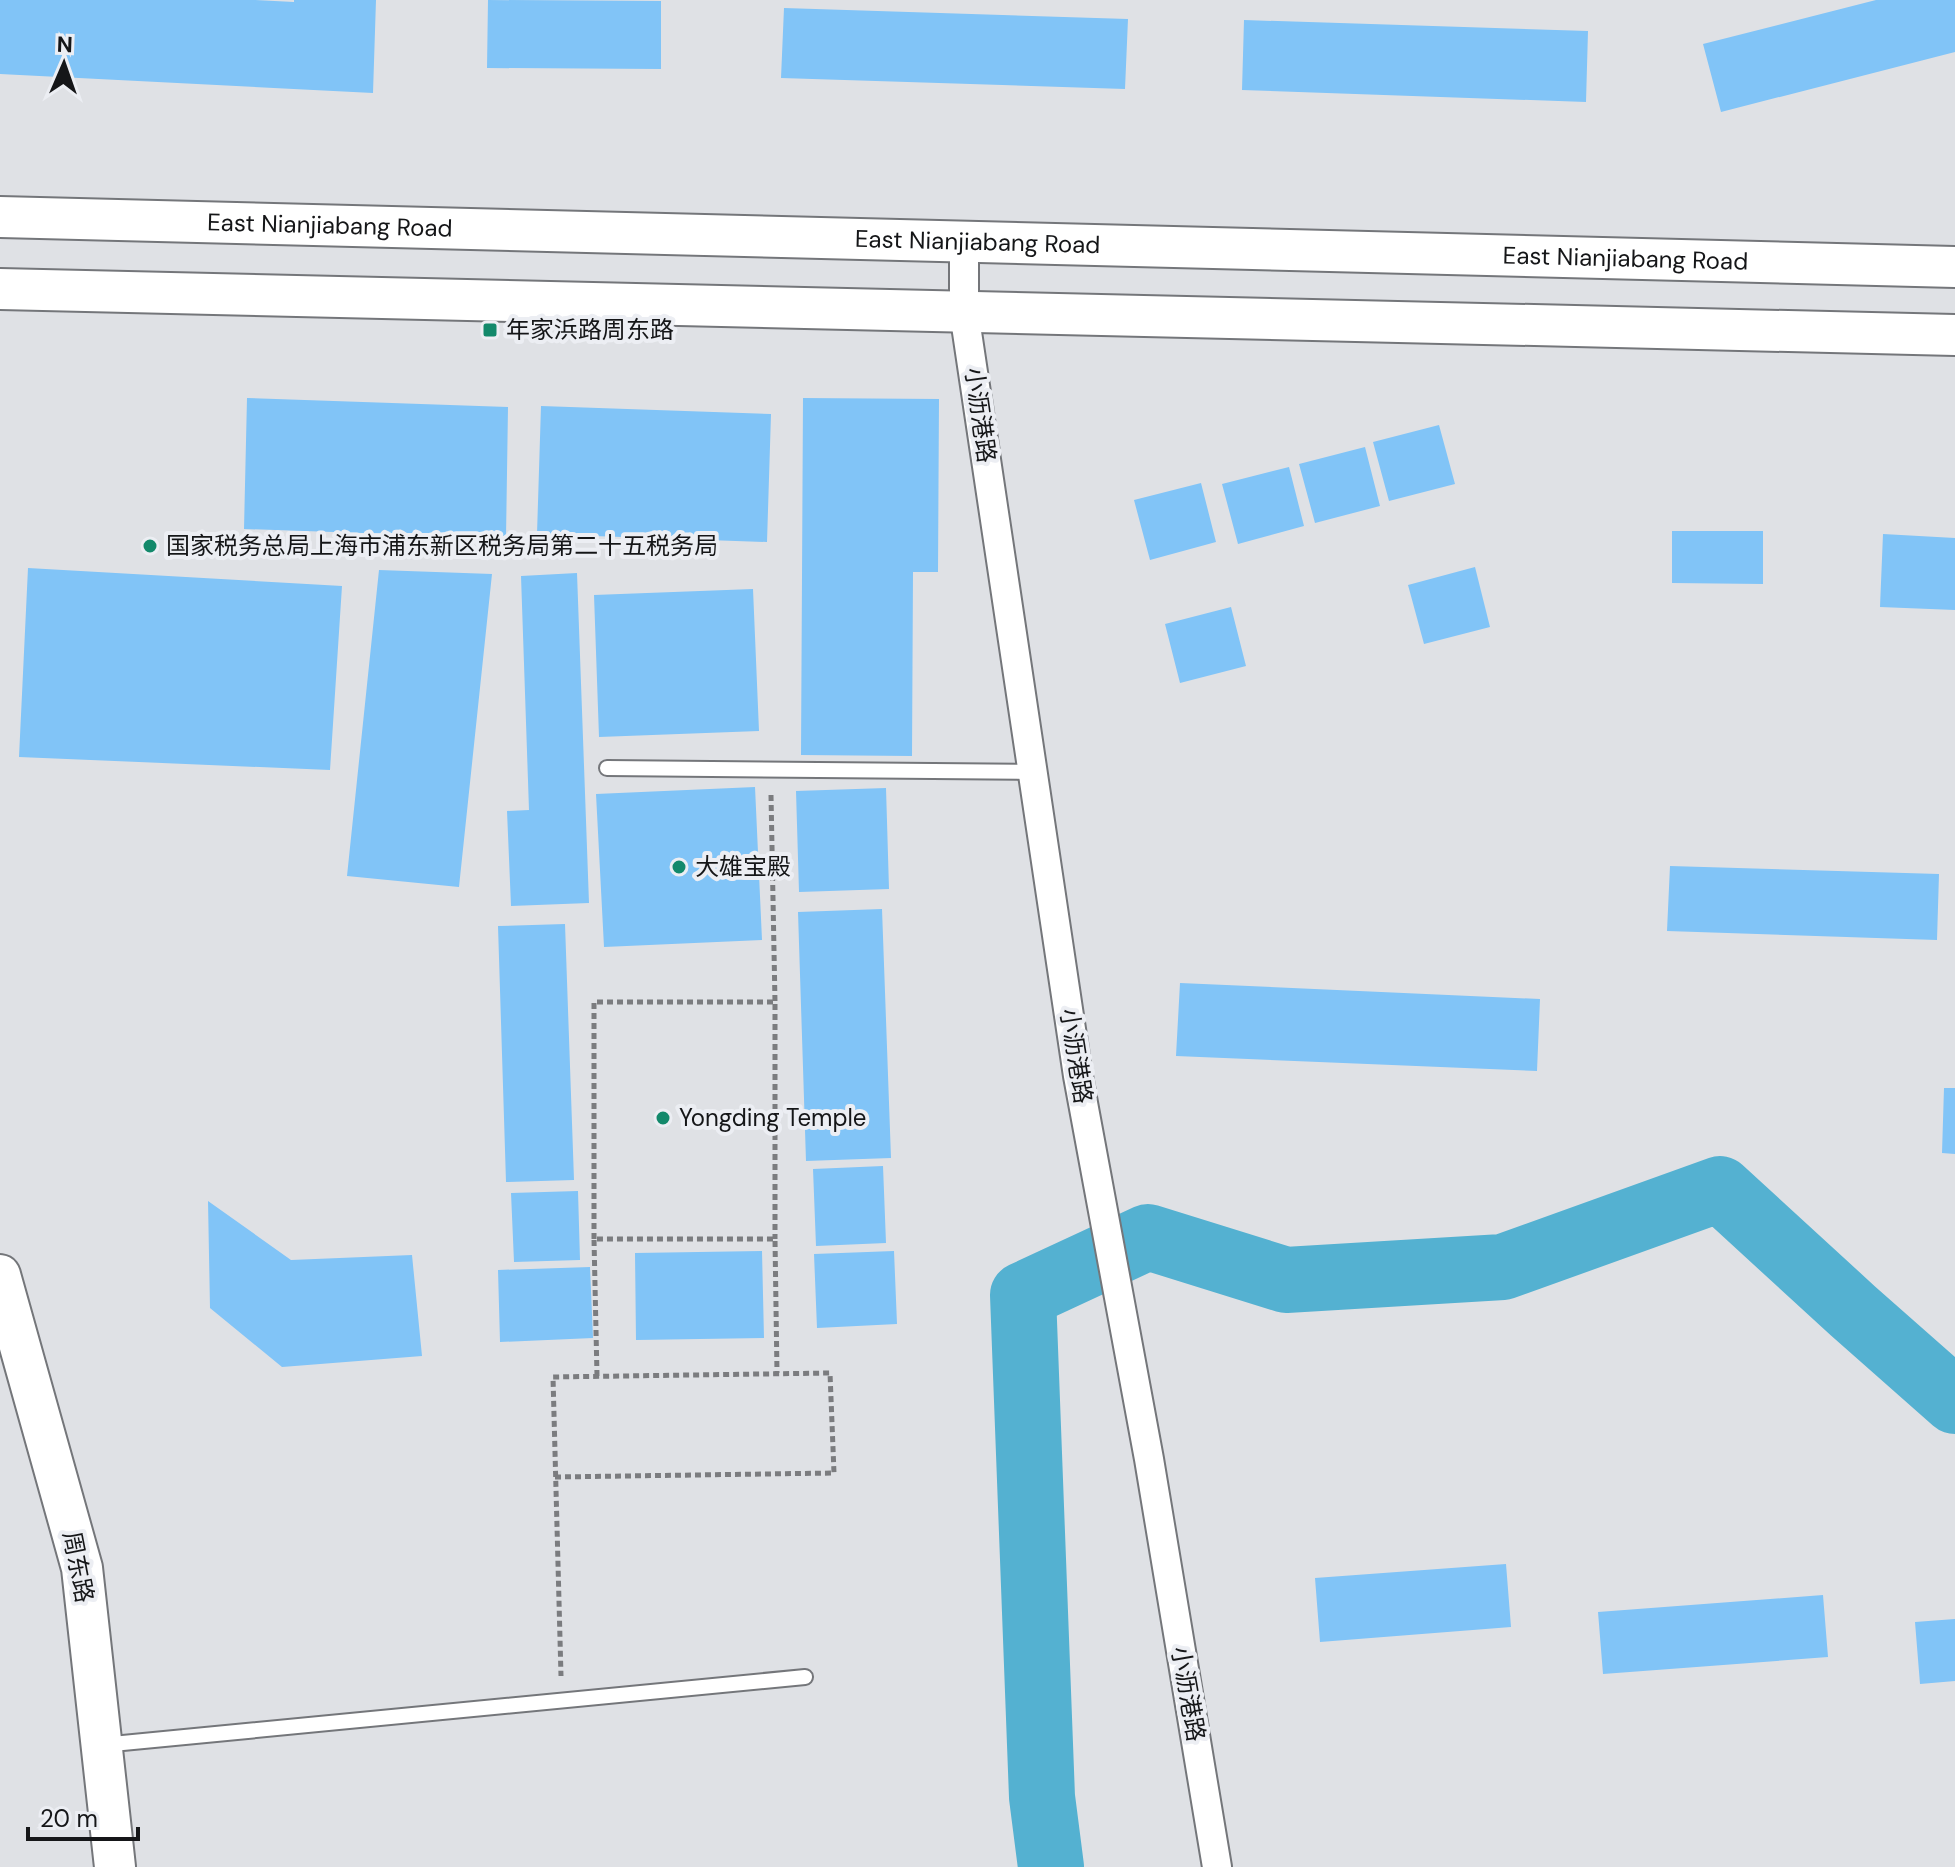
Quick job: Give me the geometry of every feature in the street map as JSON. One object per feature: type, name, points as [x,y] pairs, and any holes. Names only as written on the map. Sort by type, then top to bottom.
[{"type":"main road","name":"East Nianjiabang Road","points":[[0,217],[1955,267]]},
{"type":"main road","points":[[0,289],[1955,335]]},
{"type":"main road","name":"周东路","points":[[0,1275],[82,1568],[115,1867]]},
{"type":"street","name":"小沥港路","points":[[964,242],[964,312],[1078,1076],[1149,1459],[1217,1867]]},
{"type":"lane","points":[[607,768],[1033,772]]},
{"type":"lane","points":[[102,1745],[805,1677]]},
{"type":"path","points":[[770,770],[777,1373]]},
{"type":"path","points":[[597,1376],[594,1002],[775,1002]]},
{"type":"path","points":[[594,1239],[775,1239]]},
{"type":"path","points":[[555,1477],[834,1473],[830,1373],[553,1377],[555,1477],[562,1701]]},
{"type":"building","points":[[0,0],[376,0],[373,93],[0,74]]},
{"type":"building","points":[[488,0],[661,1],[661,69],[487,68]]},
{"type":"building","points":[[1876,0],[1955,0],[1955,52],[1721,112],[1703,44]]},
{"type":"building","points":[[784,8],[1128,19],[1125,89],[781,78]]},
{"type":"building","points":[[1244,20],[1588,31],[1586,102],[1242,90]]},
{"type":"building","points":[[247,398],[508,407],[506,538],[244,529]]},
{"type":"building","points":[[803,398],[939,399],[938,572],[913,572],[912,756],[801,755]]},
{"type":"building","points":[[541,406],[771,414],[767,542],[537,534]]},
{"type":"building","points":[[1439,425],[1455,484],[1389,501],[1373,442]]},
{"type":"building","points":[[1365,447],[1380,506],[1315,523],[1299,464]]},
{"type":"building","points":[[1289,467],[1304,526],[1238,544],[1222,484]]},
{"type":"building","points":[[1201,483],[1216,542],[1150,560],[1134,500]]},
{"type":"building","points":[[1672,531],[1763,531],[1763,584],[1672,583]]},
{"type":"building","points":[[1883,534],[1955,538],[1955,610],[1880,607]]},
{"type":"building","points":[[1475,567],[1490,627],[1424,644],[1408,585]]},
{"type":"building","points":[[28,568],[342,586],[330,770],[19,757]]},
{"type":"building","points":[[379,570],[492,574],[459,887],[347,876]]},
{"type":"building","points":[[577,573],[589,903],[511,906],[507,811],[529,810],[521,576]]},
{"type":"building","points":[[753,589],[759,731],[599,737],[594,595]]},
{"type":"building","points":[[1231,607],[1246,666],[1180,683],[1165,624]]},
{"type":"building","name":"大雄宝殿","points":[[755,787],[762,940],[604,947],[596,794]]},
{"type":"building","points":[[886,788],[889,889],[799,892],[796,791]]},
{"type":"building","points":[[1670,866],[1939,874],[1937,940],[1667,931]]},
{"type":"building","points":[[882,909],[891,1158],[806,1161],[798,912]]},
{"type":"building","points":[[565,924],[574,1180],[506,1182],[498,926]]},
{"type":"building","points":[[1180,983],[1540,999],[1537,1071],[1176,1056]]},
{"type":"building","points":[[1944,1088],[1955,1088],[1955,1154],[1942,1153]]},
{"type":"building","points":[[883,1166],[886,1243],[816,1246],[813,1169]]},
{"type":"building","points":[[578,1191],[580,1260],[514,1262],[511,1193]]},
{"type":"building","points":[[208,1201],[291,1260],[412,1255],[422,1356],[282,1367],[210,1308]]},
{"type":"building","points":[[762,1251],[764,1338],[636,1340],[635,1253]]},
{"type":"building","points":[[894,1251],[897,1324],[817,1328],[814,1254]]},
{"type":"building","points":[[590,1267],[593,1338],[500,1342],[498,1270]]},
{"type":"building","points":[[1506,1564],[1511,1627],[1320,1642],[1315,1578]]},
{"type":"building","points":[[1823,1595],[1828,1657],[1603,1674],[1598,1612]]},
{"type":"building","points":[[1955,1619],[1955,1681],[1920,1684],[1915,1622]]},
{"type":"waterway","points":[[1051,1867],[1042,1797],[1023,1295],[1148,1237],[1286,1280],[1503,1267],[1720,1189],[1955,1401]]},
{"type":"place","name":"年家浜路周东路","points":[[490,330]]},
{"type":"place","name":"国家税务总局上海市浦东新区税务局第二十五税务局","points":[[150,546]]},
{"type":"place","name":"大雄宝殿","points":[[679,867]]},
{"type":"place","name":"Yongding Temple","points":[[663,1118]]}]
